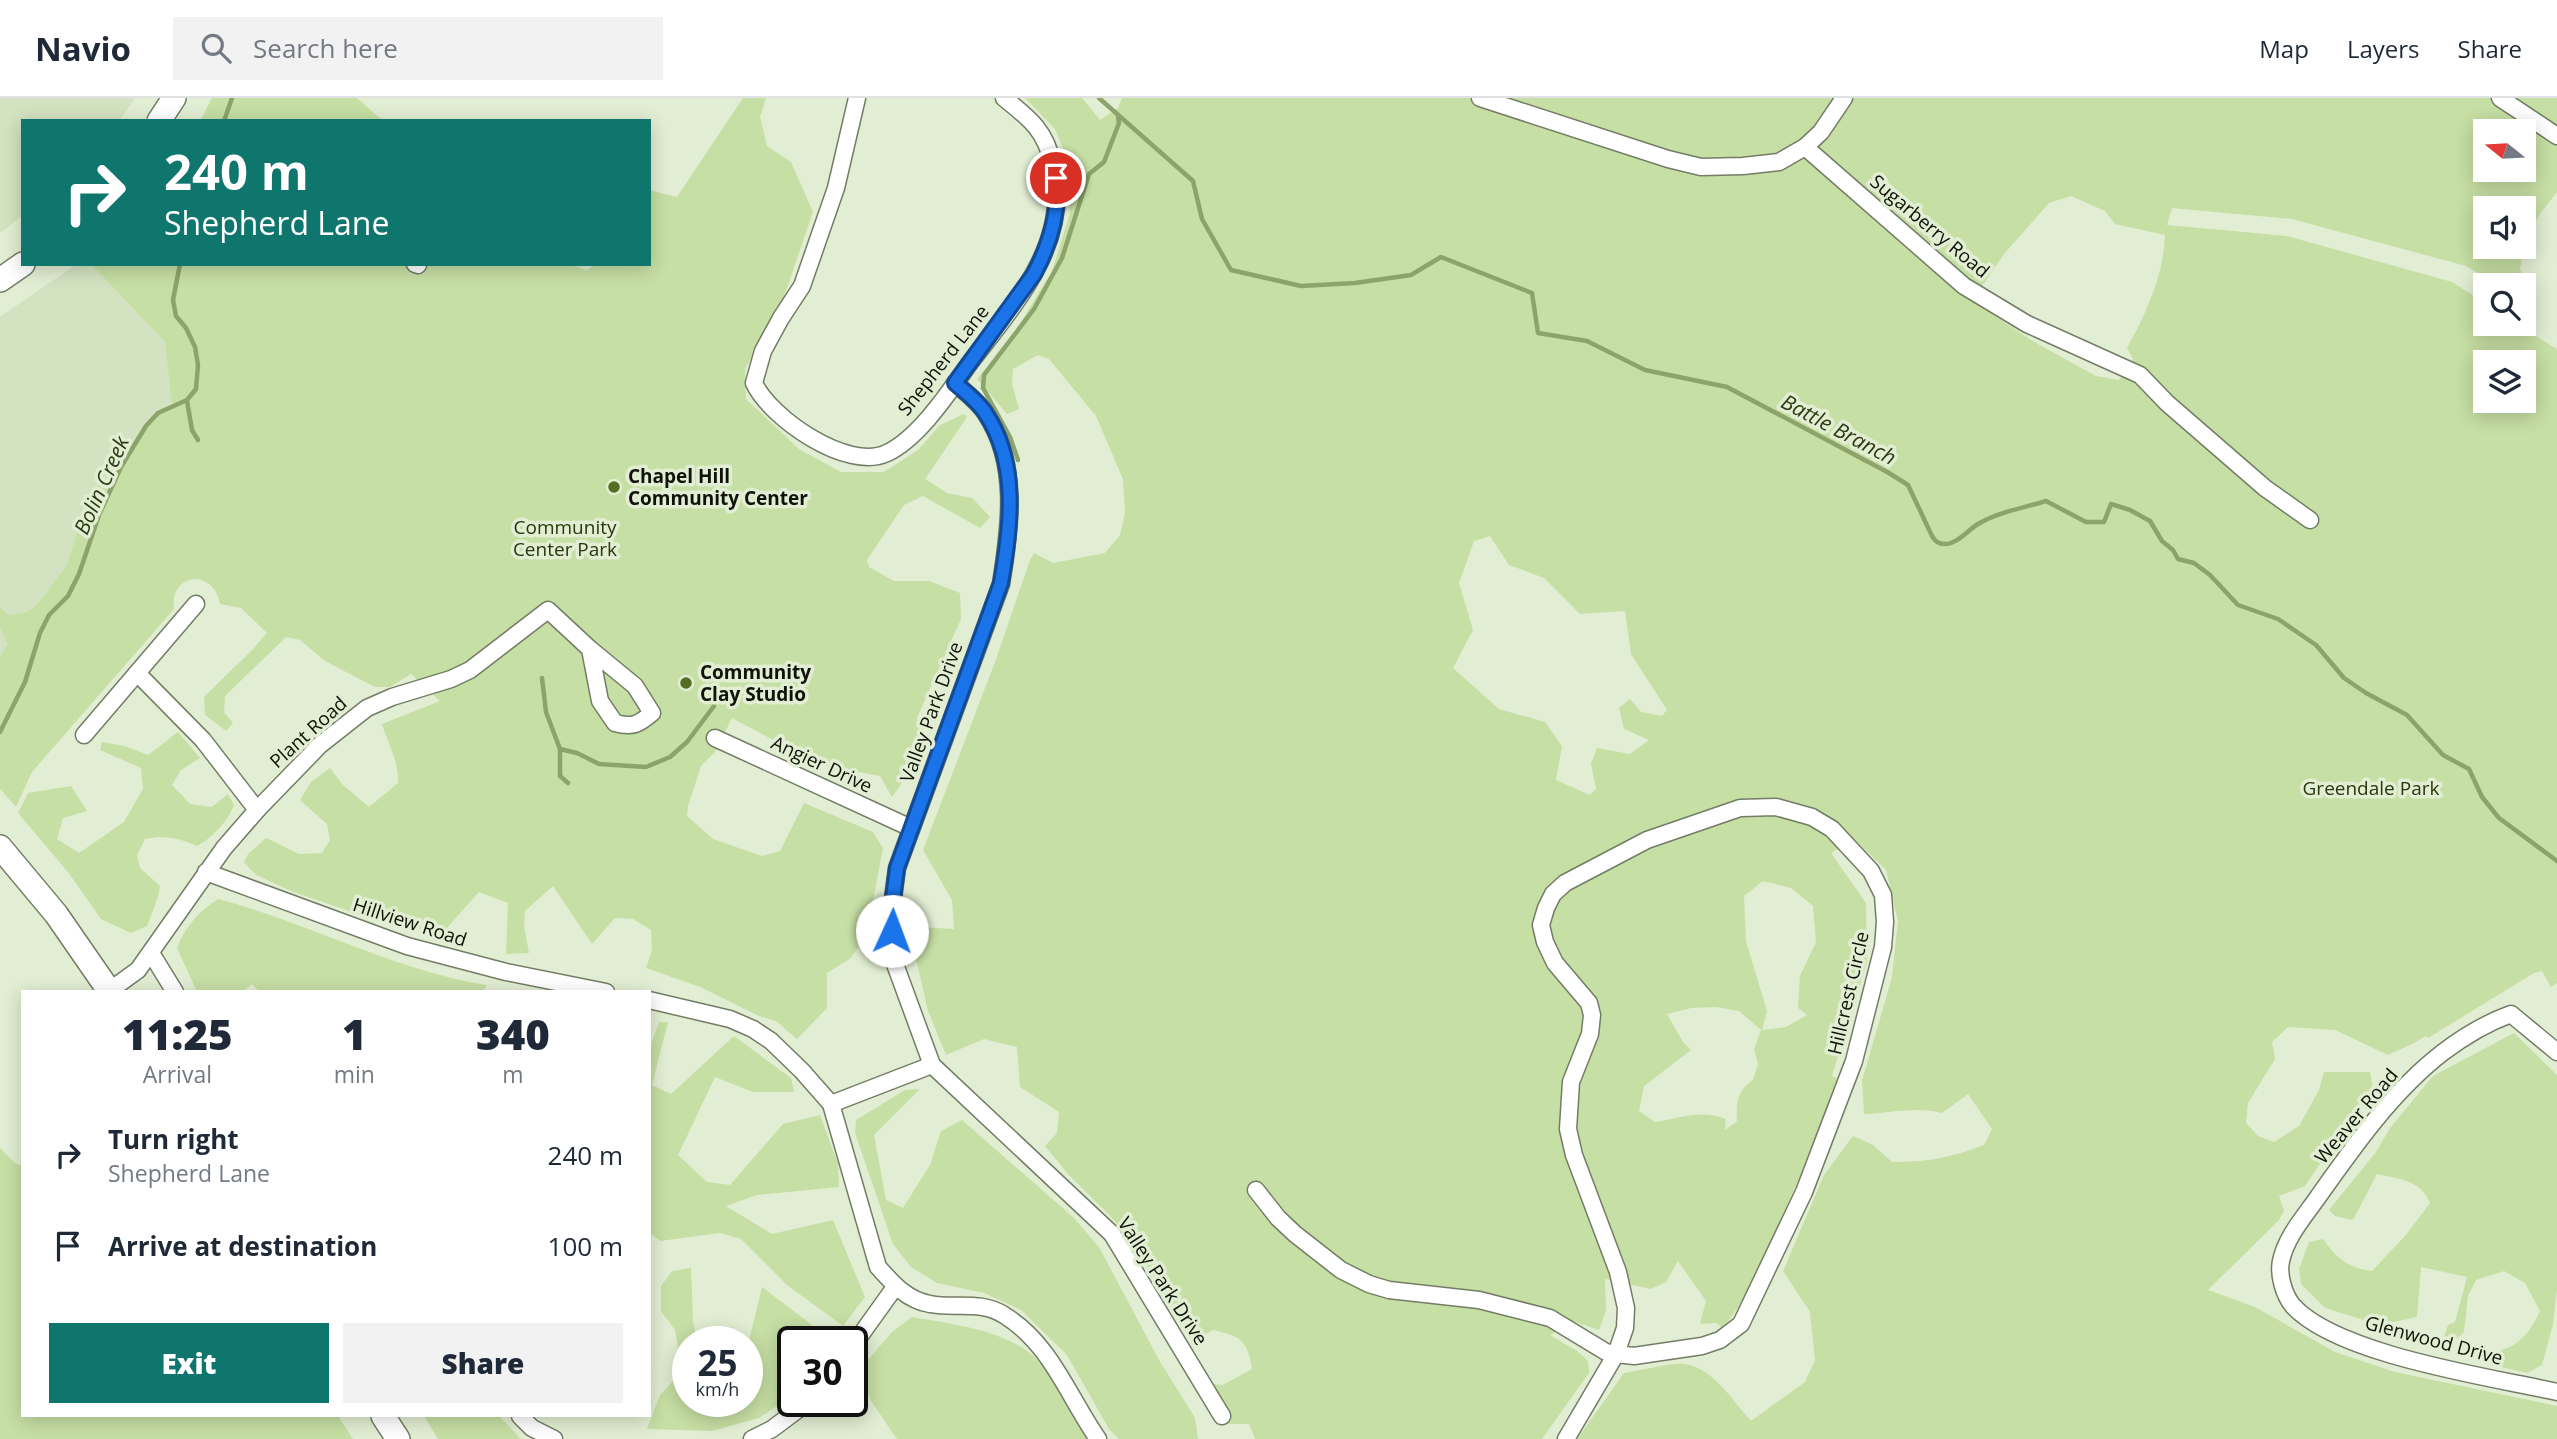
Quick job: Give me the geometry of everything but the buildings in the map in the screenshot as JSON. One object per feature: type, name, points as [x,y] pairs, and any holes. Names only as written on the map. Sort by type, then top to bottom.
[{"type":"main road","points":[[160,119],[174,98]]},
{"type":"main road","points":[[0,280],[21,265]]},
{"type":"main road","points":[[0,847],[56,914],[108,990]]},
{"type":"main road","points":[[384,1417],[398,1439]]},
{"type":"street","name":"Shepherd Lane","points":[[858,98],[836,188],[802,286],[780,318],[763,351],[754,383],[767,403],[816,441],[831,449],[866,457],[885,454],[905,440],[955,383],[1034,274],[1050,240],[1057,209],[1056,178],[1045,142],[1028,118],[1004,98]]},
{"type":"street","points":[[1480,98],[1657,156],[1701,166],[1743,166],[1779,162],[1805,147],[1821,132],[1844,98]]},
{"type":"street","points":[[2500,98],[2557,136]]},
{"type":"street","name":"Sugarberry Road","points":[[1805,147],[1964,286],[2027,324],[2140,375],[2265,488],[2310,520]]},
{"type":"street","name":"Valley Park Drive","points":[[955,383],[986,413],[1003,451],[1010,497],[1009,538],[1001,583],[897,868],[892,906],[892,956],[932,1065],[1112,1234],[1222,1416]]},
{"type":"street","points":[[84,735],[196,604]]},
{"type":"street","name":"Plant Road","points":[[112,990],[133,976],[206,872],[257,810],[320,744],[367,708],[392,697],[452,679],[470,670],[548,610],[635,686],[652,713],[637,725],[615,723],[600,701],[590,649]]},
{"type":"street","points":[[137,673],[203,740],[257,810]]},
{"type":"street","name":"Angier Drive","points":[[715,738],[911,828]]},
{"type":"street","name":"Hillcrest Circle","points":[[1256,1190],[1278,1218],[1295,1234],[1342,1270],[1369,1284],[1389,1290],[1479,1300],[1550,1318],[1605,1352],[1616,1354],[1634,1356],[1702,1346],[1720,1340],[1741,1324],[1804,1192],[1854,1061],[1883,947],[1883,895],[1871,871],[1832,830],[1812,817],[1776,807],[1740,808],[1647,840],[1565,883],[1553,894],[1546,908],[1541,925],[1545,942],[1555,963],[1589,1003],[1592,1015],[1590,1034],[1571,1082],[1568,1129],[1574,1155],[1618,1272],[1626,1308],[1625,1328],[1616,1354]]},
{"type":"street","name":"Hillview Road","points":[[206,872],[407,946],[506,972],[596,990]]},
{"type":"street","points":[[151,953],[174,990]]},
{"type":"street","points":[[651,1000],[730,1019],[753,1029],[771,1041],[802,1071],[831,1104],[878,1267],[895,1287],[910,1297],[929,1304],[973,1305],[1002,1313],[1032,1336],[1056,1368],[1098,1439]]},
{"type":"street","name":"Weaver Road","points":[[2282,1283],[2280,1262],[2290,1237],[2353,1148],[2387,1107],[2441,1055],[2476,1030],[2511,1014],[2557,1052]]},
{"type":"street","points":[[831,1104],[932,1065]]},
{"type":"street","name":"Glenwood Drive","points":[[2282,1283],[2291,1303],[2308,1321],[2362,1345],[2451,1370],[2557,1392]]},
{"type":"street","points":[[867,1326],[895,1287]]},
{"type":"street","points":[[1566,1439],[1616,1354]]},
{"type":"street","points":[[521,1417],[532,1427],[554,1439]]},
{"type":"street","points":[[752,1439],[788,1417]]},
{"type":"shaded area","points":[[0,98],[135,98],[120,119],[21,119],[21,217],[0,233]]},
{"type":"shaded area","points":[[74,266],[93,266],[165,342],[172,407],[158,413],[0,732],[0,317]]},
{"type":"green space","points":[[212,98],[357,98],[381,119],[201,119]]},
{"type":"green space","name":"Community Center Park","points":[[743,98],[766,98],[760,117],[767,146],[791,162],[813,212],[778,314],[745,369],[746,399],[799,449],[841,472],[884,472],[918,450],[940,425],[964,414],[967,417],[925,479],[947,493],[972,498],[990,517],[980,528],[923,496],[904,505],[867,560],[869,567],[894,581],[929,581],[960,593],[961,619],[917,718],[919,740],[915,760],[892,797],[880,776],[820,765],[732,718],[715,752],[701,766],[687,816],[713,839],[762,856],[780,851],[804,803],[873,832],[883,848],[867,933],[851,958],[827,973],[827,1008],[797,1039],[776,1021],[759,1016],[700,987],[646,968],[652,951],[651,930],[633,919],[615,918],[592,944],[553,886],[525,911],[524,926],[529,953],[506,954],[508,903],[479,892],[445,930],[398,928],[291,891],[256,875],[244,862],[248,854],[266,838],[299,854],[322,853],[330,840],[327,824],[300,800],[311,782],[330,768],[343,785],[369,807],[398,783],[395,760],[382,724],[440,701],[411,674],[390,687],[375,687],[325,661],[300,640],[286,637],[225,696],[224,712],[233,723],[226,731],[205,715],[204,697],[267,633],[241,608],[220,604],[216,592],[201,580],[185,582],[178,588],[174,597],[174,609],[32,772],[16,807],[0,789],[0,657],[8,644],[0,627],[0,608],[9,615],[25,613],[36,606],[67,565],[90,493],[123,464],[146,426],[158,413],[172,407],[165,342],[93,266],[575,266],[586,270],[594,266],[651,266],[651,190],[677,197]]},
{"type":"green space","name":"Greendale Park","points":[[1025,98],[1082,98],[1100,120],[1118,108],[1122,98],[2557,98],[2557,192],[2536,221],[2536,196],[2473,196],[2473,259],[2522,259],[2520,270],[2522,273],[2478,273],[2466,266],[2292,219],[2172,208],[2167,225],[2287,236],[2452,282],[2473,295],[2473,336],[2536,336],[2557,349],[2557,983],[2551,987],[2542,971],[2534,973],[2428,1038],[2426,1036],[2388,1055],[2335,1030],[2288,1027],[2272,1042],[2275,1059],[2248,1103],[2246,1123],[2258,1136],[2274,1142],[2299,1126],[2319,1090],[2324,1072],[2370,1072],[2374,1095],[2335,1142],[2305,1186],[2279,1196],[2284,1211],[2279,1220],[2208,1290],[2255,1307],[2335,1352],[2395,1372],[2557,1406],[2557,1439],[1577,1439],[1624,1373],[1672,1364],[1695,1367],[1722,1386],[1751,1421],[1805,1382],[1815,1360],[1810,1312],[1783,1271],[1824,1175],[1853,1136],[1873,1145],[1892,1162],[1905,1162],[1939,1158],[1984,1145],[1992,1129],[1968,1094],[1942,1113],[1914,1110],[1864,1114],[1862,1081],[1892,977],[1898,921],[1886,870],[1854,839],[1831,853],[1866,903],[1867,962],[1832,1076],[1837,1078],[1802,1170],[1773,1236],[1745,1295],[1722,1328],[1717,1323],[1700,1324],[1706,1301],[1678,1261],[1666,1282],[1651,1289],[1605,1279],[1606,1311],[1599,1330],[1575,1322],[1550,1335],[1588,1361],[1589,1373],[1542,1439],[1255,1439],[1249,1424],[1228,1424],[1228,1410],[1212,1384],[1223,1385],[1252,1369],[1245,1345],[1236,1337],[1213,1330],[1194,1340],[1114,1220],[1068,1174],[1045,1146],[1057,1133],[1059,1112],[1020,1087],[1017,1047],[984,1039],[946,1055],[928,1011],[910,933],[919,927],[954,929],[952,900],[923,850],[995,662],[1030,560],[1034,553],[1053,563],[1105,553],[1120,535],[1125,513],[1123,479],[1096,416],[1049,359],[1038,355],[1013,369],[1012,384],[1019,409],[1007,414],[977,379],[1019,325],[1052,271],[1070,213],[1070,165],[1055,129]],"holes":[[[2071,196],[2105,211],[2115,224],[2165,235],[2153,293],[2127,348],[2133,359],[2119,380],[2096,376],[2036,343],[1972,301],[2004,254],[2049,203]],[[1490,536],[1509,565],[1544,578],[1580,614],[1625,611],[1631,654],[1667,710],[1662,716],[1641,712],[1630,699],[1619,708],[1624,729],[1649,740],[1630,754],[1597,748],[1591,764],[1596,789],[1590,795],[1556,780],[1562,746],[1545,722],[1499,709],[1453,668],[1473,630],[1459,583],[1474,541]],[[1763,881],[1791,888],[1813,906],[1816,942],[1800,976],[1798,1008],[1807,1015],[1786,1027],[1762,1030],[1767,1011],[1746,941],[1744,896]],[[1716,1007],[1739,1011],[1761,1030],[1754,1049],[1758,1064],[1753,1080],[1744,1088],[1739,1098],[1737,1121],[1725,1130],[1726,1119],[1716,1116],[1690,1115],[1655,1122],[1639,1111],[1644,1086],[1691,1050],[1683,1042],[1667,1014],[1691,1008]]]},
{"type":"green space","points":[[178,732],[200,758],[181,770],[172,785],[190,804],[212,807],[228,794],[234,805],[219,828],[197,846],[171,838],[145,839],[137,855],[140,868],[160,886],[147,926],[131,933],[101,919],[68,872],[18,813],[28,793],[71,786],[87,811],[63,818],[57,839],[79,853],[124,822],[143,789],[141,768],[100,750],[102,742],[125,746],[148,755]]},
{"type":"green space","points":[[218,899],[285,920],[419,969],[487,985],[483,990],[258,990],[252,984],[244,990],[196,990],[177,948],[193,920]]},
{"type":"green space","points":[[659,1022],[668,1022],[652,1085],[671,1094],[734,1036],[791,1078],[794,1092],[753,1092],[715,1077],[678,1155],[707,1182],[730,1185],[783,1124],[820,1115],[838,1164],[839,1187],[757,1195],[726,1206],[772,1234],[833,1220],[865,1297],[843,1326],[787,1285],[741,1239],[720,1233],[660,1241],[651,1234],[651,1044]]},
{"type":"green space","points":[[2514,1033],[2557,1075],[2557,1289],[2553,1324],[2542,1365],[2527,1373],[2496,1366],[2482,1358],[2521,1340],[2540,1311],[2525,1283],[2504,1271],[2476,1280],[2468,1296],[2464,1332],[2453,1342],[2443,1340],[2448,1325],[2455,1322],[2467,1277],[2421,1267],[2417,1317],[2380,1325],[2325,1308],[2301,1284],[2299,1269],[2309,1242],[2323,1239],[2344,1261],[2356,1268],[2372,1271],[2405,1236],[2430,1203],[2421,1189],[2401,1179],[2377,1174],[2353,1220],[2335,1216],[2329,1210],[2433,1076]]},
{"type":"green space","points":[[920,1089],[874,1135],[886,1200],[903,1208],[930,1165],[941,1131],[962,1120],[1073,1217],[1099,1247],[1159,1360],[1195,1418],[1198,1439],[1119,1439],[1109,1429],[1067,1355],[1021,1310],[984,1293],[937,1283],[911,1267],[893,1244],[855,1133],[856,1120],[905,1090]]},
{"type":"green space","points":[[0,1148],[21,1165],[21,1417],[339,1417],[353,1439],[0,1439]]},
{"type":"green space","points":[[691,1268],[694,1326],[672,1326],[661,1311],[661,1286],[672,1271]]},
{"type":"green space","points":[[762,1287],[813,1326],[777,1326],[777,1406],[763,1415],[763,1326],[753,1326]]},
{"type":"green space","points":[[912,1317],[985,1332],[1026,1350],[1052,1379],[1088,1439],[897,1439],[868,1393],[868,1360],[892,1332]]},
{"type":"green space","points":[[672,1382],[672,1417],[760,1417],[712,1431],[647,1429],[660,1395]]},
{"type":"green space","points":[[425,1417],[500,1417],[521,1439],[438,1439]]},
{"type":"waterway","name":"Bolin Creek","points":[[225,119],[232,98]]},
{"type":"waterway","name":"Battle Branch","points":[[1099,98],[1193,181],[1202,219],[1231,270],[1301,286],[1355,283],[1411,275],[1441,257],[1532,293],[1538,333],[1587,341],[1645,370],[1727,387],[1889,473],[1908,485],[1932,536],[1940,543],[1954,542],[1994,516],[2046,501],[2086,522],[2104,522],[2111,504],[2130,510],[2150,521],[2162,541],[2173,550],[2178,559],[2194,563],[2210,575],[2238,605],[2278,619],[2316,645],[2344,678],[2407,715],[2443,755],[2469,769],[2482,797],[2499,818],[2557,861]]},
{"type":"waterway","points":[[1018,460],[1010,437],[983,388],[984,375],[1034,309],[1062,258],[1089,174],[1104,162],[1119,123],[1118,116]]},
{"type":"waterway","name":"Bolin Creek","points":[[0,732],[25,682],[40,633],[49,615],[68,596],[79,574],[99,515],[121,467],[146,426],[158,413],[187,400],[196,389],[198,365],[195,347],[186,328],[176,316],[173,300],[180,266]]},
{"type":"waterway","points":[[187,401],[192,430],[198,440]]},
{"type":"waterway","points":[[542,678],[546,712],[560,749],[577,753],[599,764],[646,767],[670,757],[687,742],[714,706]]},
{"type":"waterway","points":[[560,749],[560,776],[568,783]]},
{"type":"place","name":"Chapel Hill Community Center","points":[[614,487]]},
{"type":"place","name":"Community Clay Studio","points":[[686,683]]},
{"type":"route","points":[[892,931],[897,868],[1001,583],[1009,538],[1010,497],[1003,451],[986,413],[955,383],[1034,274],[1043,257],[1057,209],[1056,178]]}]
